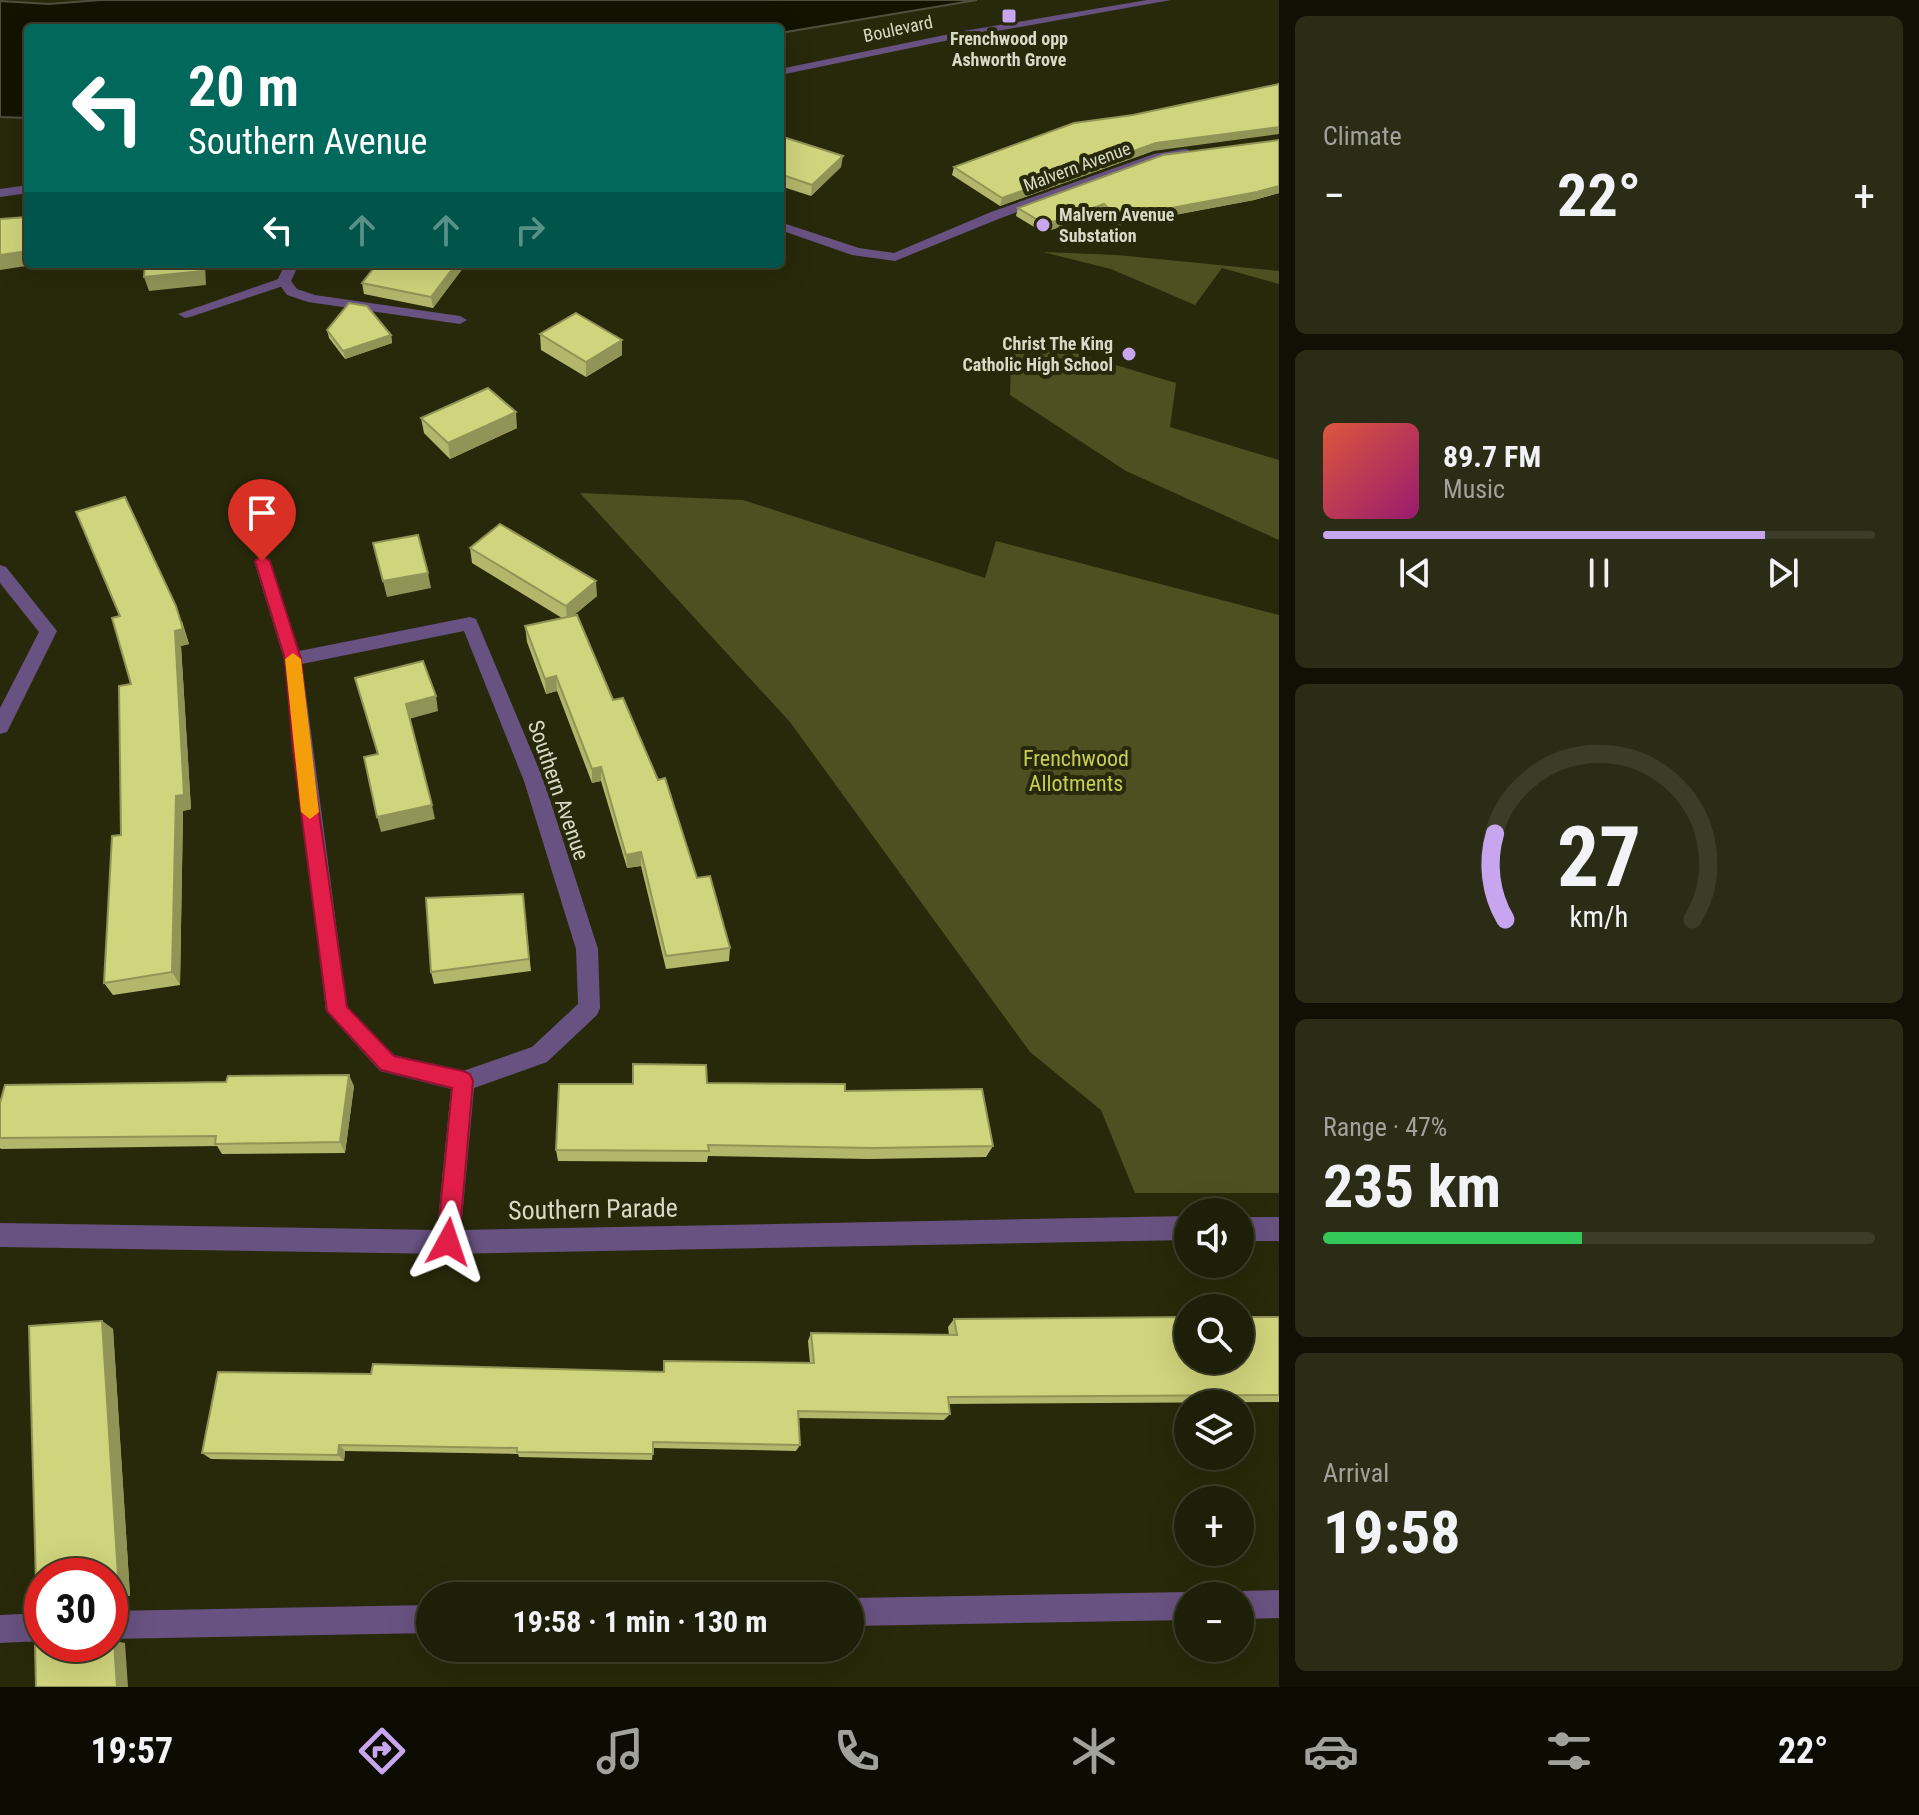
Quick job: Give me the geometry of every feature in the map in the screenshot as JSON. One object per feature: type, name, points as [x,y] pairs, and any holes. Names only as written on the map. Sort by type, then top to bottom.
[{"type":"street","name":"Boulevard","points":[[784,71],[964,34],[1166,0]]},
{"type":"street","name":"Malvern Avenue","points":[[784,227],[857,252],[895,257],[996,215],[1158,157],[1204,151]]},
{"type":"street","points":[[0,193],[24,190]]},
{"type":"street","points":[[185,314],[284,281],[290,268]]},
{"type":"street","points":[[284,281],[292,292],[313,299],[460,320]]},
{"type":"street","points":[[262,561],[293,659],[337,1011],[388,1064],[463,1081],[448,1242]]},
{"type":"street","points":[[0,571],[48,631],[0,727]]},
{"type":"street","name":"Southern Avenue","points":[[293,659],[470,623],[534,781],[587,949],[589,1008],[539,1055],[463,1081]]},
{"type":"street","name":"Southern Parade","points":[[0,1235],[448,1242],[1174,1228]]},
{"type":"street","points":[[1254,1229],[1279,1229]]},
{"type":"street","points":[[1254,1605],[1279,1604]]},
{"type":"street","points":[[864,1612],[1174,1606]]},
{"type":"street","points":[[128,1625],[416,1619]]},
{"type":"street","points":[[0,1629],[24,1628]]},
{"type":"green space","points":[[1043,252],[1117,255],[1279,271],[1279,284],[1222,268],[1195,305],[1111,269]]},
{"type":"green space","points":[[1012,334],[1176,383],[1170,427],[1279,460],[1279,540],[1126,471],[1010,395]]},
{"type":"green space","name":"Frenchwood Allotments","points":[[580,493],[743,500],[985,578],[996,541],[1279,615],[1279,1193],[1135,1193],[1101,1110],[1030,1052],[790,722]]},
{"type":"shaded area","points":[[100,0],[977,0],[784,32],[784,24],[24,24],[24,118],[0,117],[0,1],[49,4]]},
{"type":"building","points":[[1279,84],[1279,127],[1156,143],[1002,198],[954,167],[1074,123],[1133,115]]},
{"type":"building","points":[[784,137],[843,156],[812,185],[784,175]]},
{"type":"building","points":[[1279,140],[1279,186],[1257,192],[1118,218],[1104,204],[1053,222],[1048,219],[1041,222],[1018,208],[1163,155]]},
{"type":"building","points":[[24,217],[24,252],[0,255],[0,219]]},
{"type":"building","points":[[145,268],[202,268],[202,271],[144,277]]},
{"type":"building","points":[[374,268],[453,268],[431,297],[362,283]]},
{"type":"building","points":[[349,303],[367,306],[391,335],[343,351],[327,330]]},
{"type":"building","points":[[576,313],[622,340],[586,362],[540,334]]},
{"type":"building","points":[[488,388],[516,412],[448,443],[421,418]]},
{"type":"building","points":[[125,497],[176,606],[183,629],[175,631],[184,795],[176,796],[172,972],[104,983],[112,836],[121,835],[119,686],[131,684],[112,618],[120,616],[76,512]]},
{"type":"building","points":[[500,524],[596,581],[566,606],[470,548]]},
{"type":"building","points":[[418,535],[428,573],[383,581],[373,543]]},
{"type":"building","points":[[577,615],[613,700],[623,698],[658,780],[665,778],[697,878],[710,876],[730,948],[666,956],[641,852],[626,855],[601,767],[592,769],[556,676],[545,679],[525,626]]},
{"type":"building","points":[[423,661],[436,696],[406,704],[432,805],[377,817],[364,757],[378,754],[355,678]]},
{"type":"building","points":[[523,894],[529,959],[431,972],[426,898]]},
{"type":"building","points":[[633,1064],[706,1065],[707,1083],[845,1084],[845,1091],[982,1089],[993,1146],[873,1148],[708,1145],[709,1151],[556,1150],[559,1084],[633,1084]]},
{"type":"building","points":[[349,1075],[340,1142],[215,1144],[216,1136],[0,1138],[0,1103],[5,1085],[226,1082],[228,1076]]},
{"type":"building","points":[[1174,1317],[1174,1374],[1254,1374],[1254,1317],[1279,1317],[1279,1395],[1254,1395],[1254,1390],[1174,1390],[1174,1396],[948,1397],[950,1414],[798,1411],[800,1445],[653,1442],[653,1454],[339,1445],[338,1455],[202,1453],[218,1372],[371,1374],[373,1364],[664,1372],[664,1361],[814,1363],[811,1333],[957,1335],[954,1319]]},
{"type":"building","points":[[102,1321],[117,1558],[35,1558],[29,1326]]},
{"type":"building","points":[[35,1662],[115,1662],[117,1687],[36,1687]]},
{"type":"slow traffic","points":[[293,659],[310,812]]},
{"type":"place","name":"Frenchwood opp Ashworth Grove","points":[[1009,16]]},
{"type":"place","name":"Malvern Avenue Substation","points":[[1043,225]]},
{"type":"place","name":"Christ The King Catholic High School","points":[[1129,354]]},
{"type":"route","points":[[262,561],[293,659],[337,1011],[388,1064],[463,1081],[448,1242]]}]
